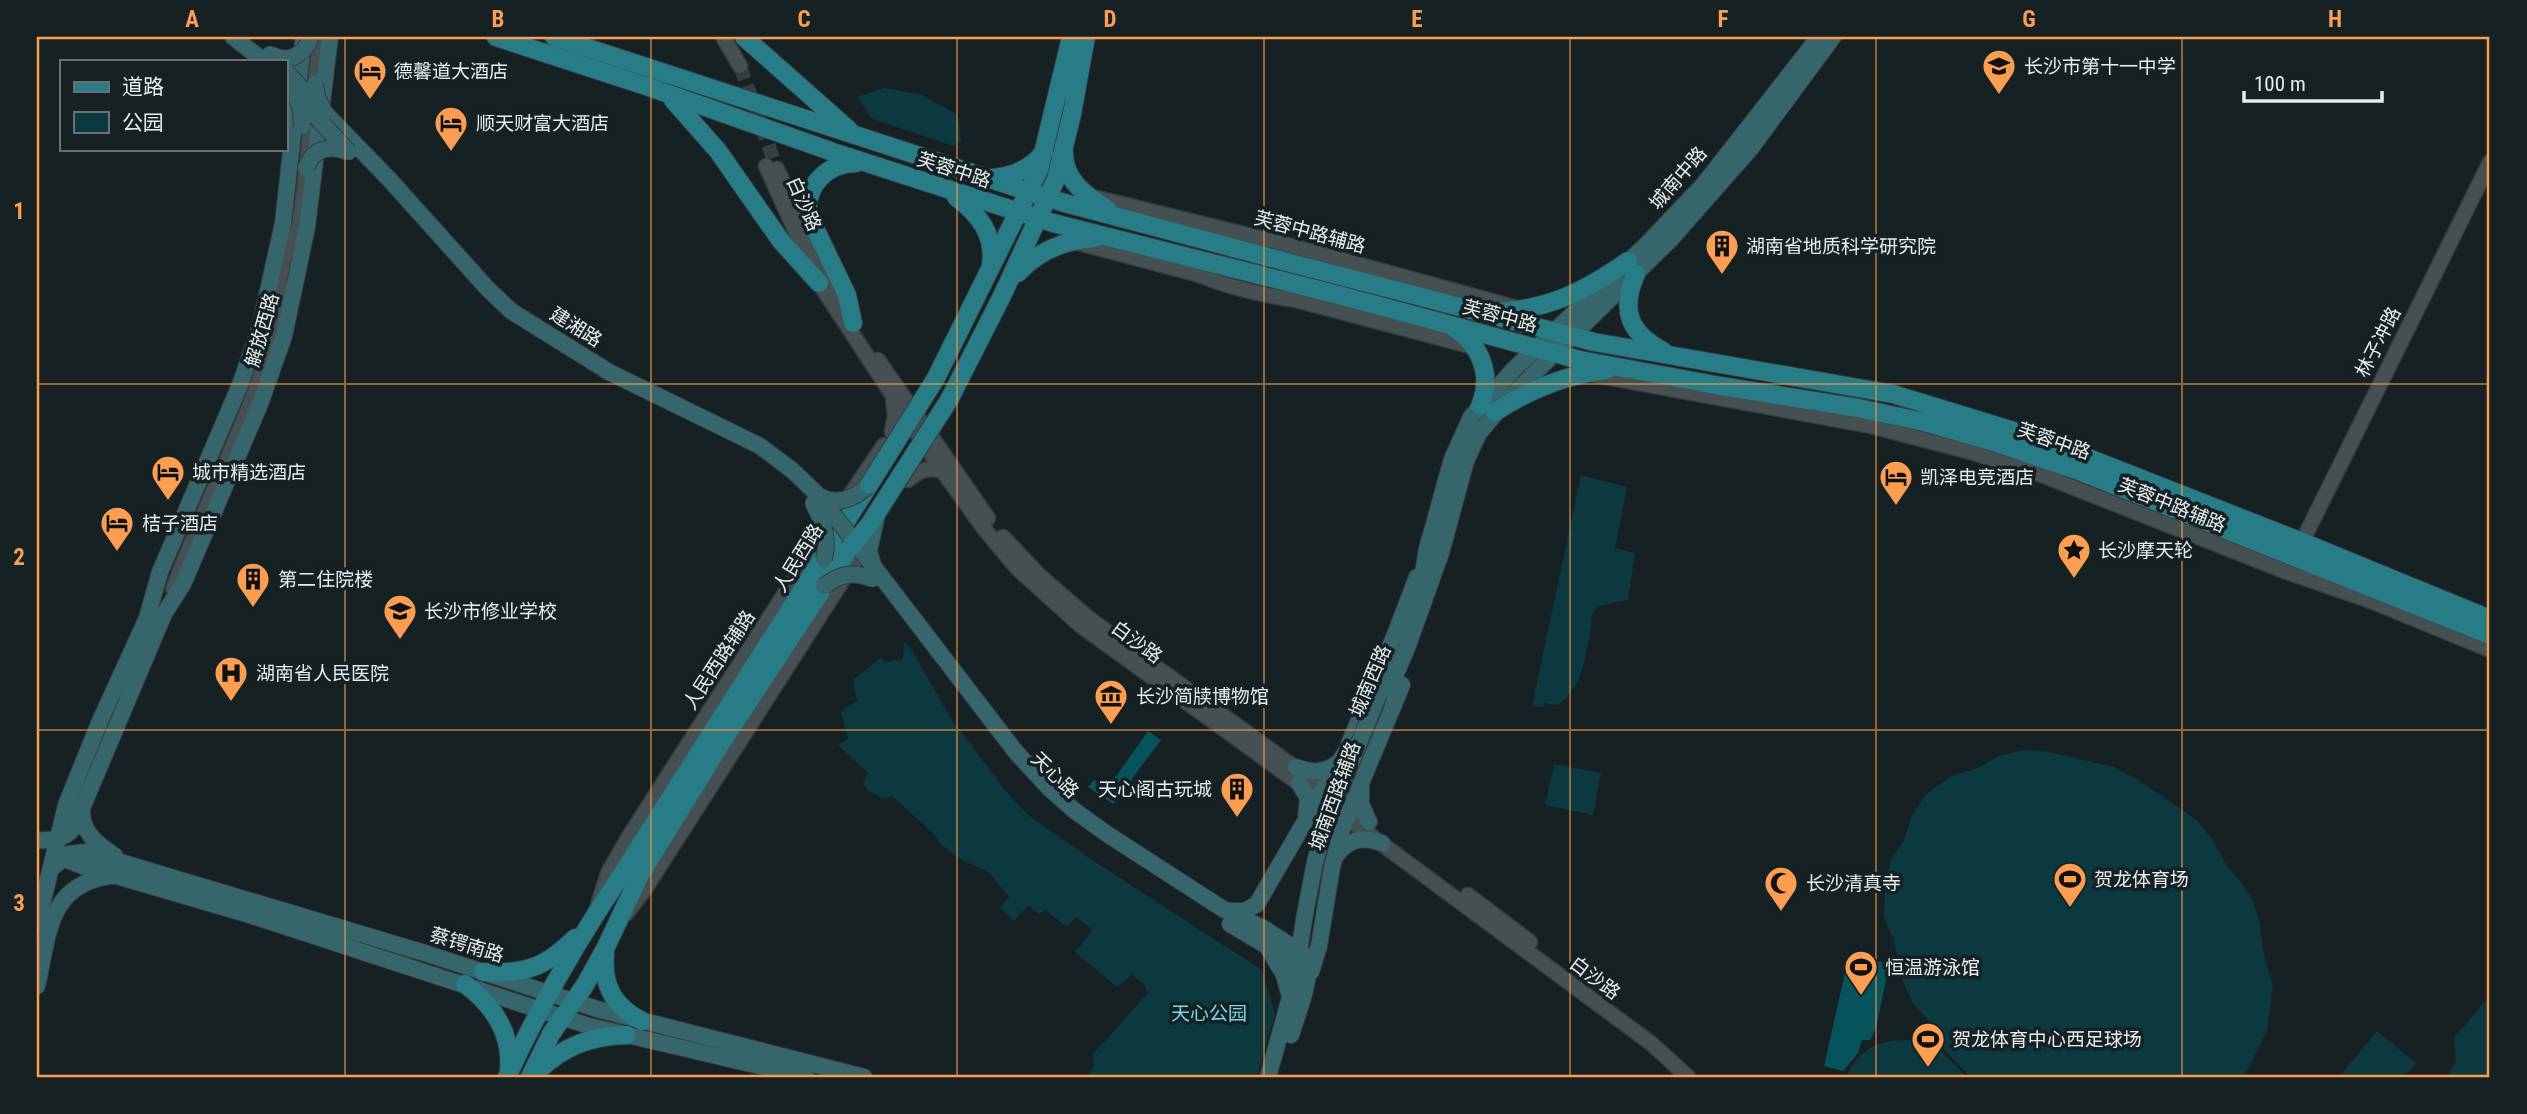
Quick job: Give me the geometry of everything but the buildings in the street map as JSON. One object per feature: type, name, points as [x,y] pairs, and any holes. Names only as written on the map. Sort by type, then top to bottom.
[{"type":"main road","points":[[233,37],[270,59],[299,55],[305,50],[311,37]]},
{"type":"main road","points":[[250,37],[270,59]]},
{"type":"main road","name":"解放西路","points":[[55,856],[71,832],[82,808],[157,612],[160,572],[240,385],[260,327],[283,223],[303,37]]},
{"type":"main road","name":"解放西路","points":[[37,925],[66,805],[157,612],[183,584],[260,404],[284,336],[307,227],[330,37]]},
{"type":"main road","name":"芙蓉中路","points":[[496,37],[1038,219],[1556,353],[1623,368],[1858,408],[1924,422],[1991,442],[2076,470],[2490,635]]},
{"type":"main road","name":"芙蓉中路","points":[[554,37],[985,178],[1118,217],[1573,337],[1893,394],[2040,439],[2490,619]]},
{"type":"main road","points":[[744,37],[857,137]]},
{"type":"main road","name":"人民西路","points":[[531,1077],[551,1034],[574,1001],[620,921],[628,897],[631,874],[936,378],[1039,170],[1071,37]]},
{"type":"main road","name":"人民西路","points":[[508,1075],[594,915],[631,874],[722,742],[824,586],[877,513],[949,400],[1048,198],[1064,148],[1086,37]]},
{"type":"main road","name":"城南中路","points":[[1573,337],[1704,184],[1819,37]]},
{"type":"main road","name":"城南中路","points":[[1553,331],[1671,239],[1751,148],[1833,37]]},
{"type":"main road","points":[[287,72],[313,101]]},
{"type":"main road","points":[[287,86],[313,101]]},
{"type":"main road","points":[[287,86],[299,103],[302,126]]},
{"type":"main road","points":[[662,92],[693,120],[781,241],[818,284]]},
{"type":"main road","name":"建湘路","points":[[313,101],[348,152],[383,185],[506,318],[605,380],[756,454],[816,499]]},
{"type":"main road","name":"建湘路","points":[[313,101],[511,311],[609,372],[760,446],[793,471],[840,531]]},
{"type":"main road","points":[[306,168],[312,155],[323,149],[334,148],[348,152]]},
{"type":"main road","points":[[1064,148],[1063,157],[1076,186],[1118,217]]},
{"type":"main road","points":[[985,178],[1019,173],[1034,163],[1045,149]]},
{"type":"main road","points":[[853,323],[847,295],[808,214],[807,204],[815,184],[829,169],[844,163],[868,164]]},
{"type":"main road","points":[[941,188],[965,204],[985,228],[992,245],[990,271]]},
{"type":"main road","points":[[1007,286],[1036,256],[1074,242],[1110,238]]},
{"type":"main road","points":[[1481,312],[1522,309],[1562,300],[1632,268]]},
{"type":"main road","points":[[1632,268],[1628,296],[1630,320],[1636,331],[1645,339],[1680,358]]},
{"type":"main road","points":[[1447,323],[1475,347],[1484,364],[1488,409],[1538,387],[1585,373],[1623,368]]},
{"type":"main road","name":"城南西路","points":[[1279,1077],[1307,965],[1315,862],[1326,824],[1383,696],[1466,461],[1488,409],[1553,331]]},
{"type":"main road","name":"城南西路","points":[[1488,409],[1573,337]]},
{"type":"main road","points":[[824,559],[826,535],[816,499],[842,500],[858,495],[869,485]]},
{"type":"main road","points":[[824,586],[842,575],[873,573],[869,551],[877,513]]},
{"type":"main road","name":"天心路","points":[[840,531],[1038,777],[1099,829],[1307,965]]},
{"type":"main road","name":"城南西路辅路","points":[[1223,909],[1245,911],[1257,904],[1341,760],[1434,551]]},
{"type":"main road","name":"城南西路辅路","points":[[1307,965],[1319,946],[1333,862],[1349,812],[1425,630],[1437,594],[1434,551]]},
{"type":"main road","name":"天心路","points":[[873,573],[1008,757],[1041,793],[1094,836],[1219,917],[1264,936]]},
{"type":"main road","points":[[1304,822],[1308,798],[1297,775],[1304,770],[1329,769],[1341,760]]},
{"type":"main road","points":[[1361,782],[1361,804],[1370,822]]},
{"type":"main road","points":[[37,986],[59,902],[81,884],[120,869],[89,834],[82,822],[82,808]]},
{"type":"main road","points":[[1333,862],[1341,849],[1353,840],[1367,839],[1382,843]]},
{"type":"main road","points":[[37,842],[55,856]]},
{"type":"main road","name":"蔡锷南路","points":[[55,856],[80,851],[120,869],[238,912],[465,984],[546,1001],[574,1001],[642,1021],[864,1077]]},
{"type":"main road","name":"蔡锷南路","points":[[120,869],[483,972],[546,1001],[563,1017],[627,1035],[806,1077]]},
{"type":"main road","points":[[483,972],[534,969],[562,951],[594,915]]},
{"type":"main road","points":[[1290,1000],[1284,975],[1264,936],[1291,931],[1309,915]]},
{"type":"main road","points":[[606,947],[605,979],[613,998],[626,1012],[642,1021]]},
{"type":"main road","name":"城南西路","points":[[1268,1077],[1290,1000],[1307,965]]},
{"type":"main road","points":[[465,984],[479,995],[500,1023],[508,1046],[508,1075]]},
{"type":"main road","points":[[531,1077],[569,1046],[589,1040],[627,1035]]},
{"type":"street","points":[[311,37],[313,101]]},
{"type":"street","points":[[313,101],[320,37]]},
{"type":"street","points":[[713,37],[735,65],[723,37]]},
{"type":"street","name":"解放西路","points":[[157,612],[252,402],[275,333],[292,263],[313,101]]},
{"type":"street","name":"解放西路","points":[[189,539],[267,331],[291,225],[302,126],[313,101]]},
{"type":"street","name":"林子冲路","points":[[2302,542],[2490,162]]},
{"type":"street","name":"白沙路","points":[[907,410],[893,398],[818,284],[772,167],[821,266],[853,323],[930,445],[992,524],[1025,562],[1087,617],[1297,775]]},
{"type":"street","name":"芙蓉中路辅路","points":[[1087,195],[1284,244],[1522,309]]},
{"type":"street","points":[[1074,242],[1200,275],[1216,282],[1475,347]]},
{"type":"street","name":"芙蓉中路辅路","points":[[1585,373],[1871,426],[1971,452],[2030,471],[2287,572],[2371,601],[2490,650]]},
{"type":"street","points":[[892,432],[895,415],[893,398]]},
{"type":"street","name":"人民西路辅路","points":[[594,915],[608,873],[628,838],[803,565],[907,410]]},
{"type":"street","points":[[620,921],[645,889],[930,445]]},
{"type":"street","name":"白沙路","points":[[930,445],[942,471],[1001,550],[1057,606],[1349,812],[1382,843],[1652,1044],[1688,1077]]},
{"type":"street","points":[[908,480],[921,470],[942,471]]},
{"type":"street","name":"白沙路","points":[[1349,812],[1370,822],[1657,1037],[1701,1077]]},
{"type":"green space","points":[[884,88],[922,95],[958,115],[961,142],[953,146],[871,118],[858,97]]},
{"type":"green space","points":[[1581,475],[1627,487],[1615,548],[1635,553],[1628,600],[1598,606],[1593,613],[1584,664],[1567,697],[1558,705],[1544,703],[1543,707],[1532,706]]},
{"type":"green space","name":"天心公园","points":[[904,643],[909,645],[950,717],[1004,789],[1028,815],[1092,860],[1262,970],[1275,1014],[1257,1077],[1086,1077],[1094,1066],[1093,1054],[1148,993],[1144,984],[1132,975],[1117,987],[1075,952],[1093,930],[1076,917],[1067,927],[1045,910],[1039,914],[1028,905],[1014,921],[1000,908],[1009,897],[990,873],[962,860],[940,844],[934,834],[892,796],[884,799],[869,791],[863,783],[868,773],[838,745],[848,739],[841,711],[857,701],[853,680],[881,657],[885,662],[903,659]]},
{"type":"green space","name":"贺龙体育场","points":[[2024,750],[2049,752],[2114,767],[2138,780],[2197,820],[2214,842],[2228,868],[2241,882],[2253,901],[2273,986],[2267,1031],[2244,1077],[1970,1077],[1943,1048],[1930,1022],[1912,1002],[1902,979],[1894,940],[1884,917],[1885,882],[1891,860],[1904,840],[1911,818],[1926,794],[1952,776],[1978,768],[1999,756]]},
{"type":"green space","points":[[1554,764],[1601,773],[1593,815],[1545,805]]},
{"type":"green space","points":[[2490,995],[2490,1077],[2446,1077],[2456,1062],[2454,1038]]},
{"type":"green space","points":[[2377,1031],[2416,1063],[2404,1077],[2339,1077]]},
{"type":"green space","points":[[1923,1033],[1967,1077],[1846,1077],[1858,1058],[1874,1046],[1892,1041],[1915,1040]]},
{"type":"shaded area","points":[[1148,731],[1161,740],[1113,804],[1088,787],[1094,780],[1107,789]]},
{"type":"shaded area","name":"恒温游泳馆","points":[[1849,955],[1889,966],[1876,1028],[1870,1040],[1862,1040],[1858,1053],[1843,1071],[1824,1066]]},
{"type":"tunnel","points":[[740,66],[777,169]]},
{"type":"place","name":"长沙市第十一中学","points":[[1999,96]]},
{"type":"place","name":"德馨道大酒店","points":[[370,101]]},
{"type":"place","name":"顺天财富大酒店","points":[[451,153]]},
{"type":"place","name":"湖南省地质科学研究院","points":[[1722,276]]},
{"type":"place","name":"城市精选酒店","points":[[168,502]]},
{"type":"place","name":"凯泽电竞酒店","points":[[1896,507]]},
{"type":"place","name":"桔子酒店","points":[[117,553]]},
{"type":"place","name":"长沙摩天轮","points":[[2074,580]]},
{"type":"place","name":"第二住院楼","points":[[253,609]]},
{"type":"place","name":"长沙市修业学校","points":[[400,641]]},
{"type":"place","name":"湖南省人民医院","points":[[231,703]]},
{"type":"place","name":"长沙简牍博物馆","points":[[1111,726]]},
{"type":"place","name":"天心阁古玩城","points":[[1237,819]]},
{"type":"place","name":"贺龙体育场","points":[[2070,909]]},
{"type":"place","name":"长沙清真寺","points":[[1781,913]]},
{"type":"place","name":"恒温游泳馆","points":[[1861,997]]},
{"type":"place","name":"贺龙体育中心西足球场","points":[[1928,1069]]}]
